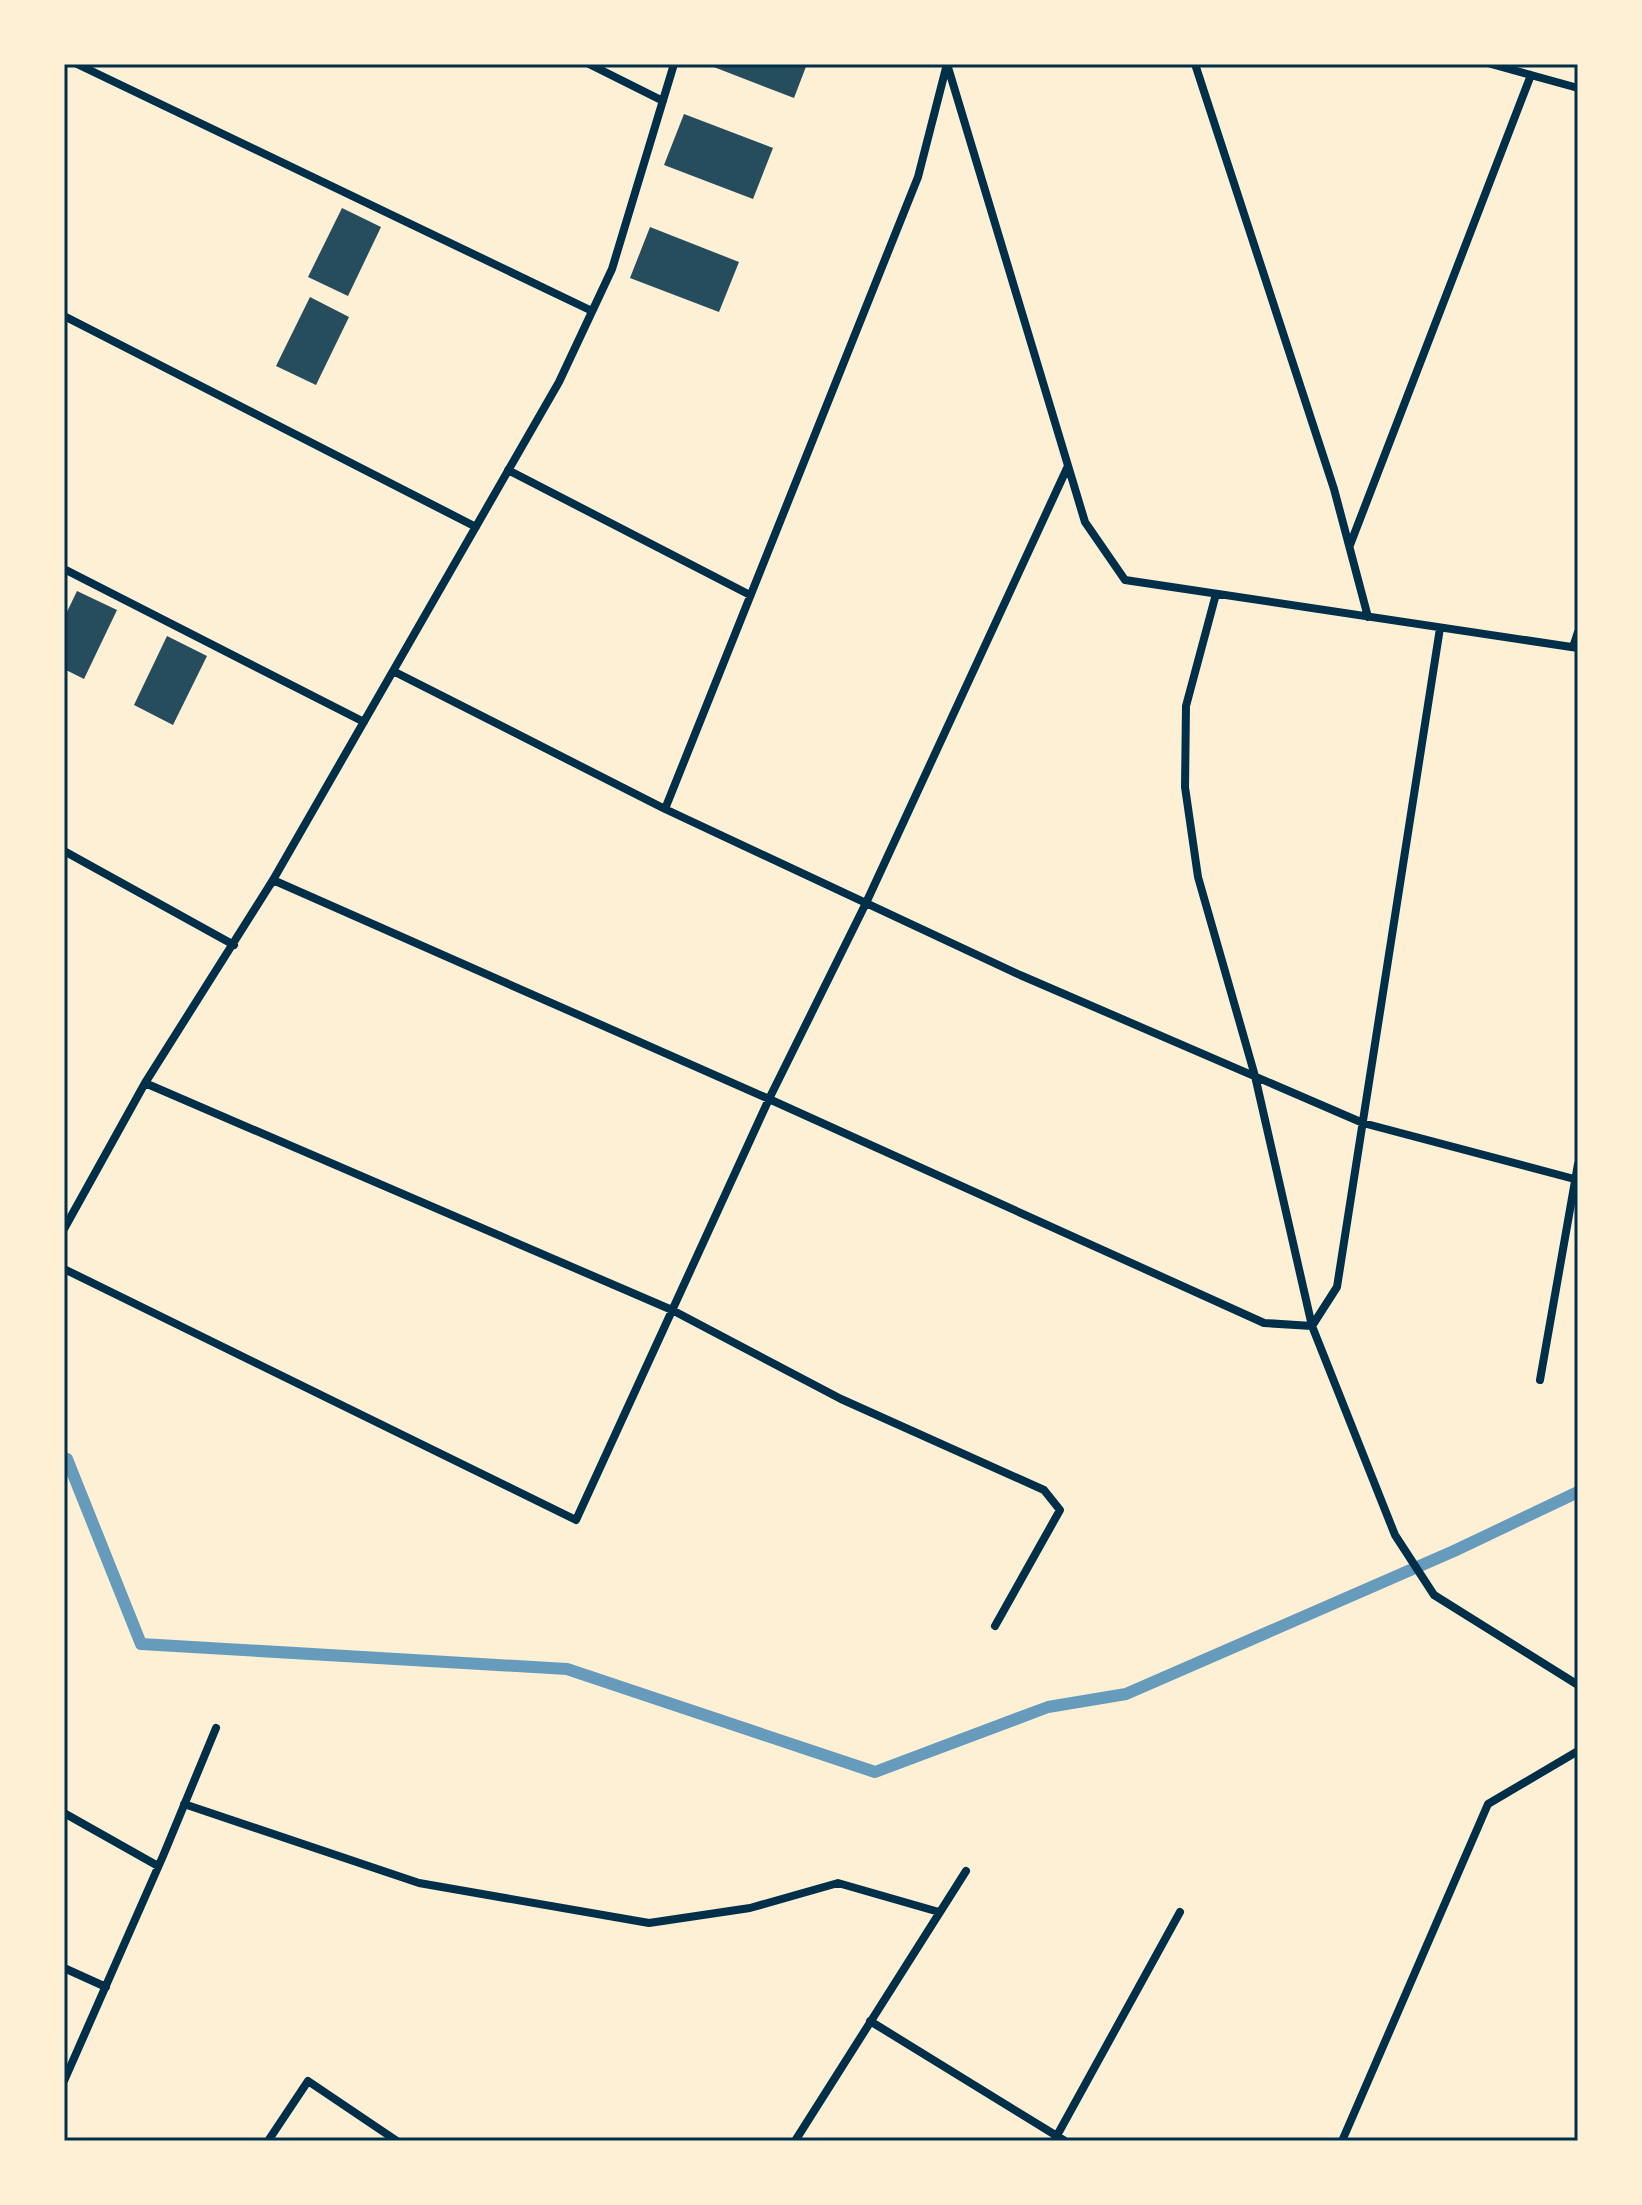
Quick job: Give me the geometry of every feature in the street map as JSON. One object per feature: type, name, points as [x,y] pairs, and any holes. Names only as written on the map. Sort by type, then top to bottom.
[{"type":"street","points":[[77,64],[592,311]]},
{"type":"street","points":[[589,64],[663,101]]},
{"type":"street","points":[[64,1229],[145,1083],[273,880],[559,382],[612,269],[674,64]]},
{"type":"street","points":[[947,64],[1085,522],[1125,580],[1576,648],[1578,632]]},
{"type":"street","points":[[665,809],[918,177],[947,64]]},
{"type":"street","points":[[1195,64],[1334,489],[1368,617]]},
{"type":"street","points":[[1491,64],[1578,88]]},
{"type":"street","points":[[1349,546],[1531,75]]},
{"type":"street","points":[[64,316],[476,527]]},
{"type":"street","points":[[64,1269],[576,1520],[769,1099],[866,903],[1068,466]]},
{"type":"street","points":[[508,470],[750,595]]},
{"type":"street","points":[[64,569],[364,722]]},
{"type":"street","points":[[1216,594],[1186,706],[1185,787],[1198,877],[1255,1076],[1312,1326],[1395,1535],[1434,1595],[1578,1685]]},
{"type":"street","points":[[1312,1326],[1337,1287],[1440,628]]},
{"type":"street","points":[[393,671],[665,809],[1020,975],[1363,1123],[1577,1180]]},
{"type":"street","points":[[64,851],[234,945]]},
{"type":"street","points":[[273,880],[769,1099],[1264,1323],[1312,1326]]},
{"type":"street","points":[[145,1083],[672,1310],[841,1399],[1044,1490],[1060,1510],[995,1626]]},
{"type":"street","points":[[1540,1380],[1578,1164]]},
{"type":"street","points":[[64,2081],[216,1728]]},
{"type":"street","points":[[1342,2141],[1488,1804],[1578,1751]]},
{"type":"street","points":[[184,1804],[419,1883],[649,1923],[750,1908],[838,1883],[939,1912]]},
{"type":"street","points":[[64,1813],[158,1866]]},
{"type":"street","points":[[795,2141],[966,1871]]},
{"type":"street","points":[[1055,2138],[1180,1912]]},
{"type":"street","points":[[64,1968],[106,1987]]},
{"type":"street","points":[[870,2021],[1055,2138],[1065,2141]]},
{"type":"street","points":[[268,2141],[308,2081],[397,2141]]},
{"type":"building","points":[[706,64],[807,64],[794,98]]},
{"type":"building","points":[[684,114],[773,148],[753,199],[664,165]]},
{"type":"building","points":[[342,208],[381,227],[348,296],[308,277]]},
{"type":"building","points":[[650,227],[739,262],[719,312],[630,278]]},
{"type":"building","points":[[310,297],[349,317],[316,385],[276,366]]},
{"type":"building","points":[[77,591],[117,610],[84,679],[64,669],[64,618]]},
{"type":"building","points":[[167,636],[207,656],[173,725],[134,705]]},
{"type":"waterway","points":[[64,1459],[67,1459],[141,1644],[567,1669],[875,1772],[1048,1707],[1126,1694],[1454,1551],[1578,1492]]}]
